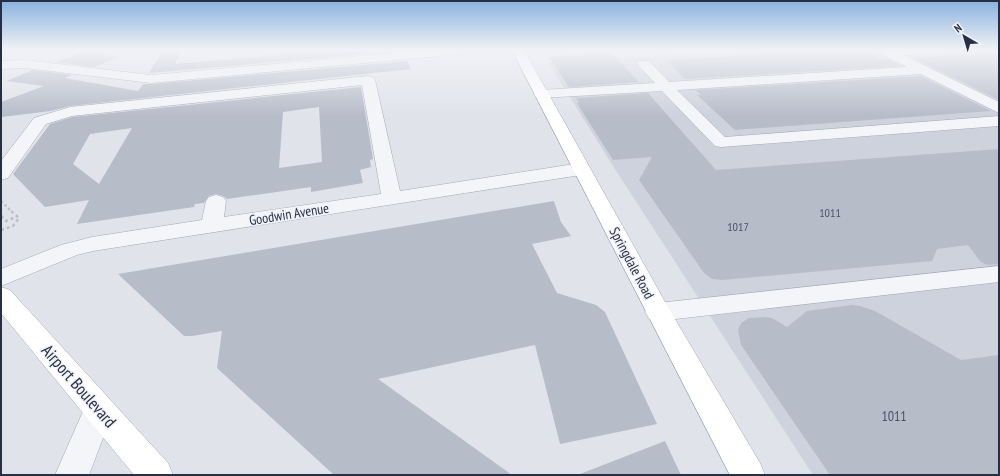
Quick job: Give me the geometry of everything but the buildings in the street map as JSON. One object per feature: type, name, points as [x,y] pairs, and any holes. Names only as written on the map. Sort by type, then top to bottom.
[{"type":"main road","name":"Springdale Road","points":[[530,72],[658,312],[748,475]]},
{"type":"main road","name":"Airport Boulevard","points":[[3,298],[156,475]]},
{"type":"street","points":[[94,72],[151,79],[224,72]]},
{"type":"street","points":[[653,72],[721,142],[999,121]]},
{"type":"street","points":[[541,94],[887,72]]},
{"type":"street","points":[[926,72],[999,108]]},
{"type":"street","points":[[1,174],[40,121],[70,112],[226,98],[368,80],[392,198]]},
{"type":"street","name":"Goodwin Avenue","points":[[3,298],[69,250],[92,244],[581,169]]},
{"type":"street","points":[[212,226],[216,201]]},
{"type":"street","points":[[658,312],[999,274]]},
{"type":"street","points":[[72,475],[99,409]]},
{"type":"path","points":[[1,200],[18,216],[6,221],[1,216]]},
{"type":"path","points":[[1,200],[19,218],[13,226],[1,230]]},
{"type":"shaded area","points":[[554,72],[999,72],[999,475],[813,475],[613,166]]}]
